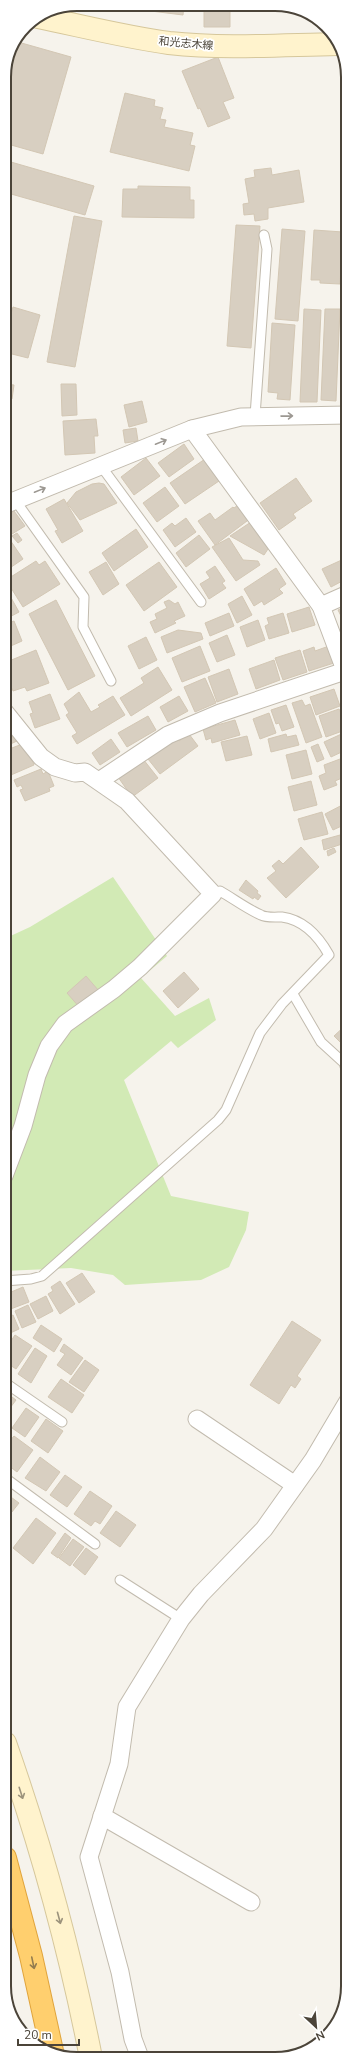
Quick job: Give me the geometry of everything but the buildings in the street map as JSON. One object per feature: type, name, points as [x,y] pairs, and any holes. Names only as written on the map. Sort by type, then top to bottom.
[{"type":"highway","points":[[11,1881],[31,1956],[51,2046]]},
{"type":"street","name":"和光志木線","points":[[46,19],[105,32],[176,43],[237,46],[332,44]]},
{"type":"street","points":[[11,502],[192,429],[241,416],[341,415]]},
{"type":"street","points":[[192,429],[321,606],[341,661]]},
{"type":"street","points":[[321,606],[341,597]]},
{"type":"street","points":[[99,781],[168,734],[220,713],[341,677]]},
{"type":"street","points":[[11,720],[41,757],[55,767],[75,773],[85,772],[127,801],[213,894],[135,971],[114,989],[65,1024],[49,1046],[36,1075],[23,1126],[11,1158]]},
{"type":"street","points":[[138,2052],[133,2039],[120,1972],[89,1857],[119,1764],[127,1707],[181,1619],[201,1594],[264,1529],[313,1460],[341,1412]]},
{"type":"street","points":[[197,1419],[295,1485]]},
{"type":"street","points":[[11,1765],[57,1910],[76,1980],[90,2052]]},
{"type":"street","points":[[102,1816],[251,1902]]},
{"type":"lane","points":[[256,416],[267,249],[264,235]]},
{"type":"lane","points":[[101,466],[201,602]]},
{"type":"lane","points":[[11,503],[84,597],[82,627],[111,681]]},
{"type":"lane","points":[[11,1280],[32,1279],[42,1276],[218,1120],[226,1110],[260,1034],[282,1004],[329,955],[321,941],[308,928],[299,923],[285,918],[262,916],[220,891],[213,894]]},
{"type":"lane","points":[[293,994],[321,1042],[341,1061]]},
{"type":"lane","points":[[11,1387],[62,1422]]},
{"type":"lane","points":[[11,1482],[95,1544]]},
{"type":"lane","points":[[120,1580],[181,1619]]},
{"type":"green space","points":[[113,877],[167,956],[141,978],[175,1016],[209,998],[216,1020],[178,1048],[171,1041],[124,1080],[171,1196],[249,1212],[246,1230],[229,1267],[201,1280],[125,1285],[113,1275],[71,1268],[11,1271],[11,936],[30,927]]}]
